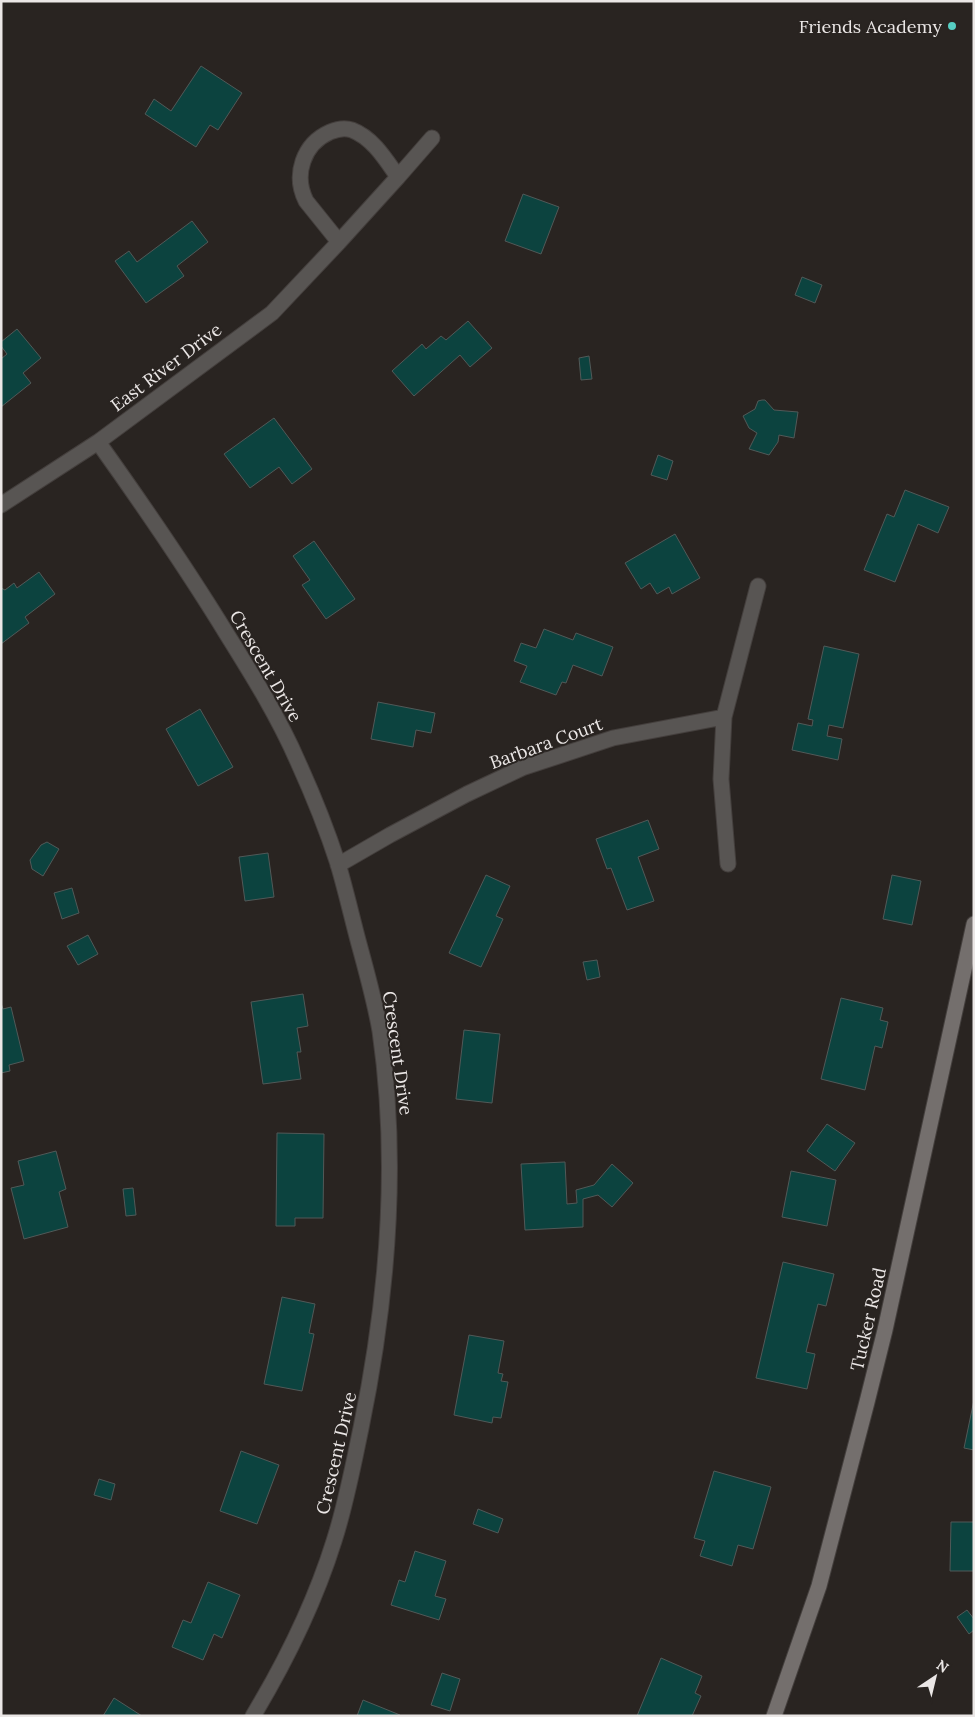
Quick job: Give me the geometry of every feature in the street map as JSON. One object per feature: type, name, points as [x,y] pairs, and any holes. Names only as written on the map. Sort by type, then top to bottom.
[{"type":"main road","name":"Tucker Road","points":[[774,1716],[819,1586],[850,1472],[885,1330],[974,924]]},
{"type":"street","points":[[339,242],[306,201],[300,185],[301,166],[306,153],[315,142],[339,129],[354,130],[381,153],[398,177]]},
{"type":"street","name":"East River Drive","points":[[1,505],[98,442],[272,313],[339,242],[432,138]]},
{"type":"street","name":"Crescent Drive","points":[[98,442],[178,557],[253,677],[297,760],[338,865],[372,995],[384,1063],[389,1177],[386,1268],[374,1362],[358,1446],[334,1542],[314,1596],[290,1648],[253,1716]]},
{"type":"street","points":[[728,864],[721,778],[724,717],[758,586]]},
{"type":"street","name":"Barbara Court","points":[[338,865],[466,794],[522,768],[614,738],[724,717]]},
{"type":"building","points":[[201,66],[242,93],[218,130],[210,125],[196,147],[145,114],[154,99],[171,111]]},
{"type":"building","points":[[523,194],[559,207],[541,254],[505,241]]},
{"type":"building","points":[[192,221],[208,242],[177,266],[184,276],[146,303],[115,261],[129,251],[137,262]]},
{"type":"building","points":[[802,277],[822,285],[815,303],[795,295]]},
{"type":"building","points":[[468,321],[492,348],[470,367],[460,355],[414,396],[392,371],[422,344],[426,349],[441,336],[446,340]]},
{"type":"building","points":[[17,329],[41,358],[23,373],[31,383],[1,407],[1,359],[7,354],[1,346],[1,342]]},
{"type":"building","points":[[589,356],[592,379],[581,380],[579,358]]},
{"type":"building","points":[[765,400],[774,410],[798,412],[794,438],[779,435],[778,442],[769,455],[749,449],[757,433],[749,428],[743,416],[755,409],[758,401]]},
{"type":"building","points":[[274,418],[312,469],[292,484],[279,467],[250,488],[224,454]]},
{"type":"building","points":[[658,455],[673,461],[667,480],[651,475]]},
{"type":"building","points":[[905,490],[949,507],[938,533],[918,524],[895,582],[864,570],[887,514],[894,517]]},
{"type":"building","points":[[675,534],[700,578],[672,594],[669,587],[657,594],[650,583],[641,589],[625,563]]},
{"type":"building","points":[[314,541],[355,599],[326,619],[302,585],[310,580],[293,556]]},
{"type":"building","points":[[39,572],[55,594],[25,617],[29,623],[1,644],[1,588],[5,590],[14,583],[17,588]]},
{"type":"building","points":[[544,629],[573,640],[576,633],[613,647],[602,676],[573,665],[566,683],[562,682],[556,695],[520,682],[527,666],[514,661],[521,643],[536,648]]},
{"type":"building","points":[[824,646],[859,654],[843,728],[829,725],[827,736],[842,739],[838,760],[792,750],[798,723],[812,726],[813,720],[808,719]]},
{"type":"building","points":[[378,702],[435,713],[431,733],[416,730],[413,747],[371,739]]},
{"type":"building","points":[[200,709],[233,767],[198,786],[166,729]]},
{"type":"building","points":[[648,820],[659,849],[638,857],[654,901],[627,910],[611,868],[607,869],[596,839]]},
{"type":"building","points":[[47,842],[59,849],[43,876],[32,869],[30,860],[41,845]]},
{"type":"building","points":[[268,853],[274,897],[245,901],[239,857]]},
{"type":"building","points":[[486,875],[510,886],[496,916],[503,919],[481,967],[449,953]]},
{"type":"building","points":[[892,875],[921,881],[912,925],[883,919]]},
{"type":"building","points":[[72,888],[79,913],[62,919],[54,893]]},
{"type":"building","points":[[88,935],[98,954],[78,965],[67,946]]},
{"type":"building","points":[[597,960],[600,977],[587,980],[583,962]]},
{"type":"building","points":[[303,994],[308,1026],[297,1028],[301,1052],[297,1052],[301,1079],[263,1084],[251,1002]]},
{"type":"building","points":[[841,998],[883,1008],[880,1020],[888,1022],[882,1048],[875,1046],[865,1090],[821,1079]]},
{"type":"building","points":[[1,1003],[3,1009],[11,1007],[24,1061],[9,1065],[10,1071],[1,1073]]},
{"type":"building","points":[[464,1030],[500,1034],[492,1103],[456,1099]]},
{"type":"building","points":[[827,1124],[855,1143],[835,1171],[807,1151]]},
{"type":"building","points":[[277,1133],[324,1134],[323,1218],[295,1218],[295,1226],[276,1226]]},
{"type":"building","points":[[56,1151],[66,1189],[59,1192],[68,1227],[24,1239],[11,1188],[24,1185],[18,1161]]},
{"type":"building","points":[[565,1162],[567,1204],[577,1203],[576,1190],[594,1185],[612,1164],[633,1183],[612,1207],[598,1195],[583,1199],[583,1227],[525,1230],[521,1164]]},
{"type":"building","points":[[791,1171],[836,1180],[827,1226],[782,1217]]},
{"type":"building","points":[[133,1188],[136,1215],[126,1216],[123,1189]]},
{"type":"building","points":[[783,1262],[834,1274],[826,1306],[818,1304],[806,1352],[815,1354],[807,1389],[756,1378]]},
{"type":"building","points":[[282,1297],[315,1304],[309,1333],[314,1334],[302,1391],[264,1384]]},
{"type":"building","points":[[469,1335],[504,1341],[498,1373],[503,1374],[501,1381],[508,1382],[501,1418],[493,1417],[492,1423],[454,1415]]},
{"type":"building","points":[[974,1400],[974,1450],[964,1448]]},
{"type":"building","points":[[241,1451],[279,1465],[257,1524],[220,1511]]},
{"type":"building","points":[[714,1471],[771,1487],[753,1549],[738,1545],[732,1566],[700,1556],[705,1541],[694,1538]]},
{"type":"building","points":[[99,1479],[115,1484],[111,1500],[94,1495]]},
{"type":"building","points":[[478,1509],[503,1519],[498,1533],[473,1524]]},
{"type":"building","points":[[951,1522],[974,1522],[974,1571],[950,1571]]},
{"type":"building","points":[[415,1551],[446,1561],[435,1596],[446,1599],[439,1620],[391,1605],[399,1580],[405,1582]]},
{"type":"building","points":[[208,1582],[240,1595],[222,1638],[214,1634],[203,1660],[172,1647],[183,1620],[191,1623]]},
{"type":"building","points":[[967,1610],[974,1619],[974,1630],[969,1634],[957,1617]]},
{"type":"building","points":[[661,1658],[702,1676],[695,1693],[701,1696],[692,1716],[637,1716]]},
{"type":"building","points":[[442,1673],[460,1679],[450,1711],[431,1705]]},
{"type":"building","points":[[114,1698],[142,1716],[103,1716]]},
{"type":"building","points":[[363,1700],[400,1715],[400,1716],[357,1716]]},
{"type":"place","name":"Friends Academy","points":[[952,26]]}]
